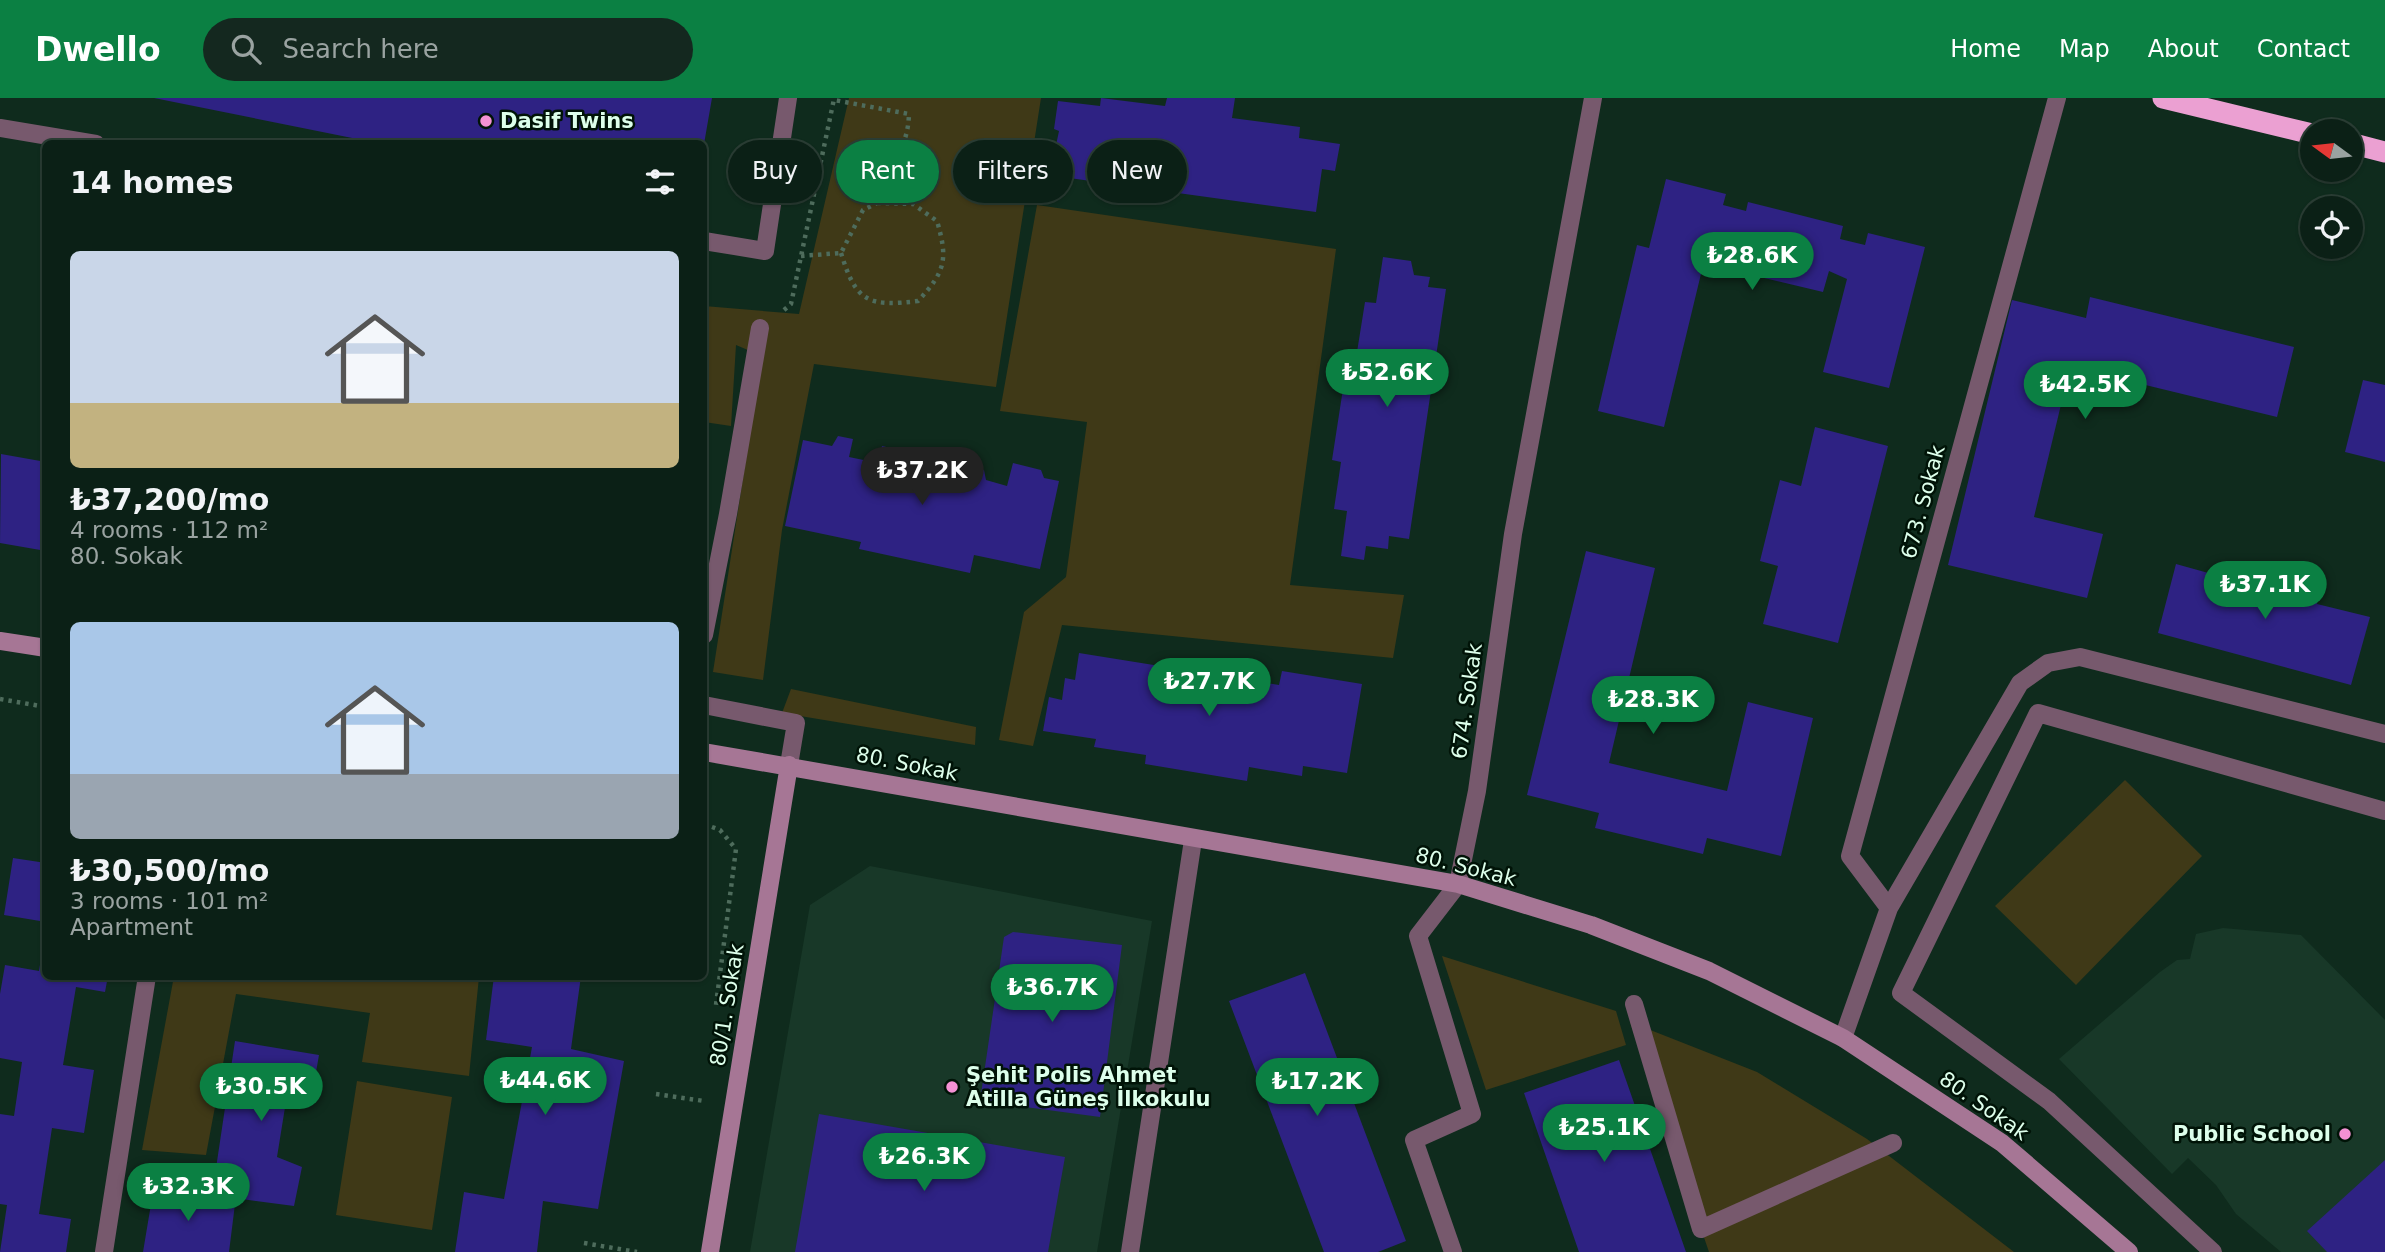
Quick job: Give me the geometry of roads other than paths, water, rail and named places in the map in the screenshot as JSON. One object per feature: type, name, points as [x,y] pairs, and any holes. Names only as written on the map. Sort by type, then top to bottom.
[{"type":"highway","points":[[2164,98],[2300,131]]},
{"type":"highway","points":[[2363,146],[2385,152]]},
{"type":"street","points":[[707,241],[765,251],[789,98]]},
{"type":"street","name":"674. Sokak","points":[[1454,1252],[1415,1140],[1472,1114],[1418,936],[1458,884],[1477,791],[1513,534],[1593,98]]},
{"type":"street","name":"673. Sokak","points":[[1889,908],[1850,856],[2057,98]]},
{"type":"street","points":[[0,128],[72,140]]},
{"type":"street","points":[[707,620],[760,328]]},
{"type":"street","points":[[0,641],[42,647]]},
{"type":"street","points":[[1843,1038],[1889,908],[2020,683],[2048,663],[2080,657],[2385,734]]},
{"type":"street","points":[[707,706],[796,723],[789,765]]},
{"type":"street","points":[[2213,1252],[2049,1101],[1901,993],[2038,713],[2385,811]]},
{"type":"street","name":"80. Sokak","points":[[707,752],[789,765],[1193,840],[1458,884],[1591,925],[1709,971],[1843,1038],[2002,1143],[2129,1252]]},
{"type":"street","name":"80/1. Sokak","points":[[710,1252],[789,765]]},
{"type":"street","points":[[1130,1252],[1193,840]]},
{"type":"street","points":[[104,1252],[146,980]]},
{"type":"street","points":[[1634,1004],[1701,1229],[1893,1143]]},
{"type":"place","name":"Dasif Twins","points":[[486,121]]},
{"type":"place","name":"Şehit Polis Ahmet Atilla Güneş İlkokulu","points":[[952,1087]]},
{"type":"place","name":"Public School","points":[[2345,1134]]}]
